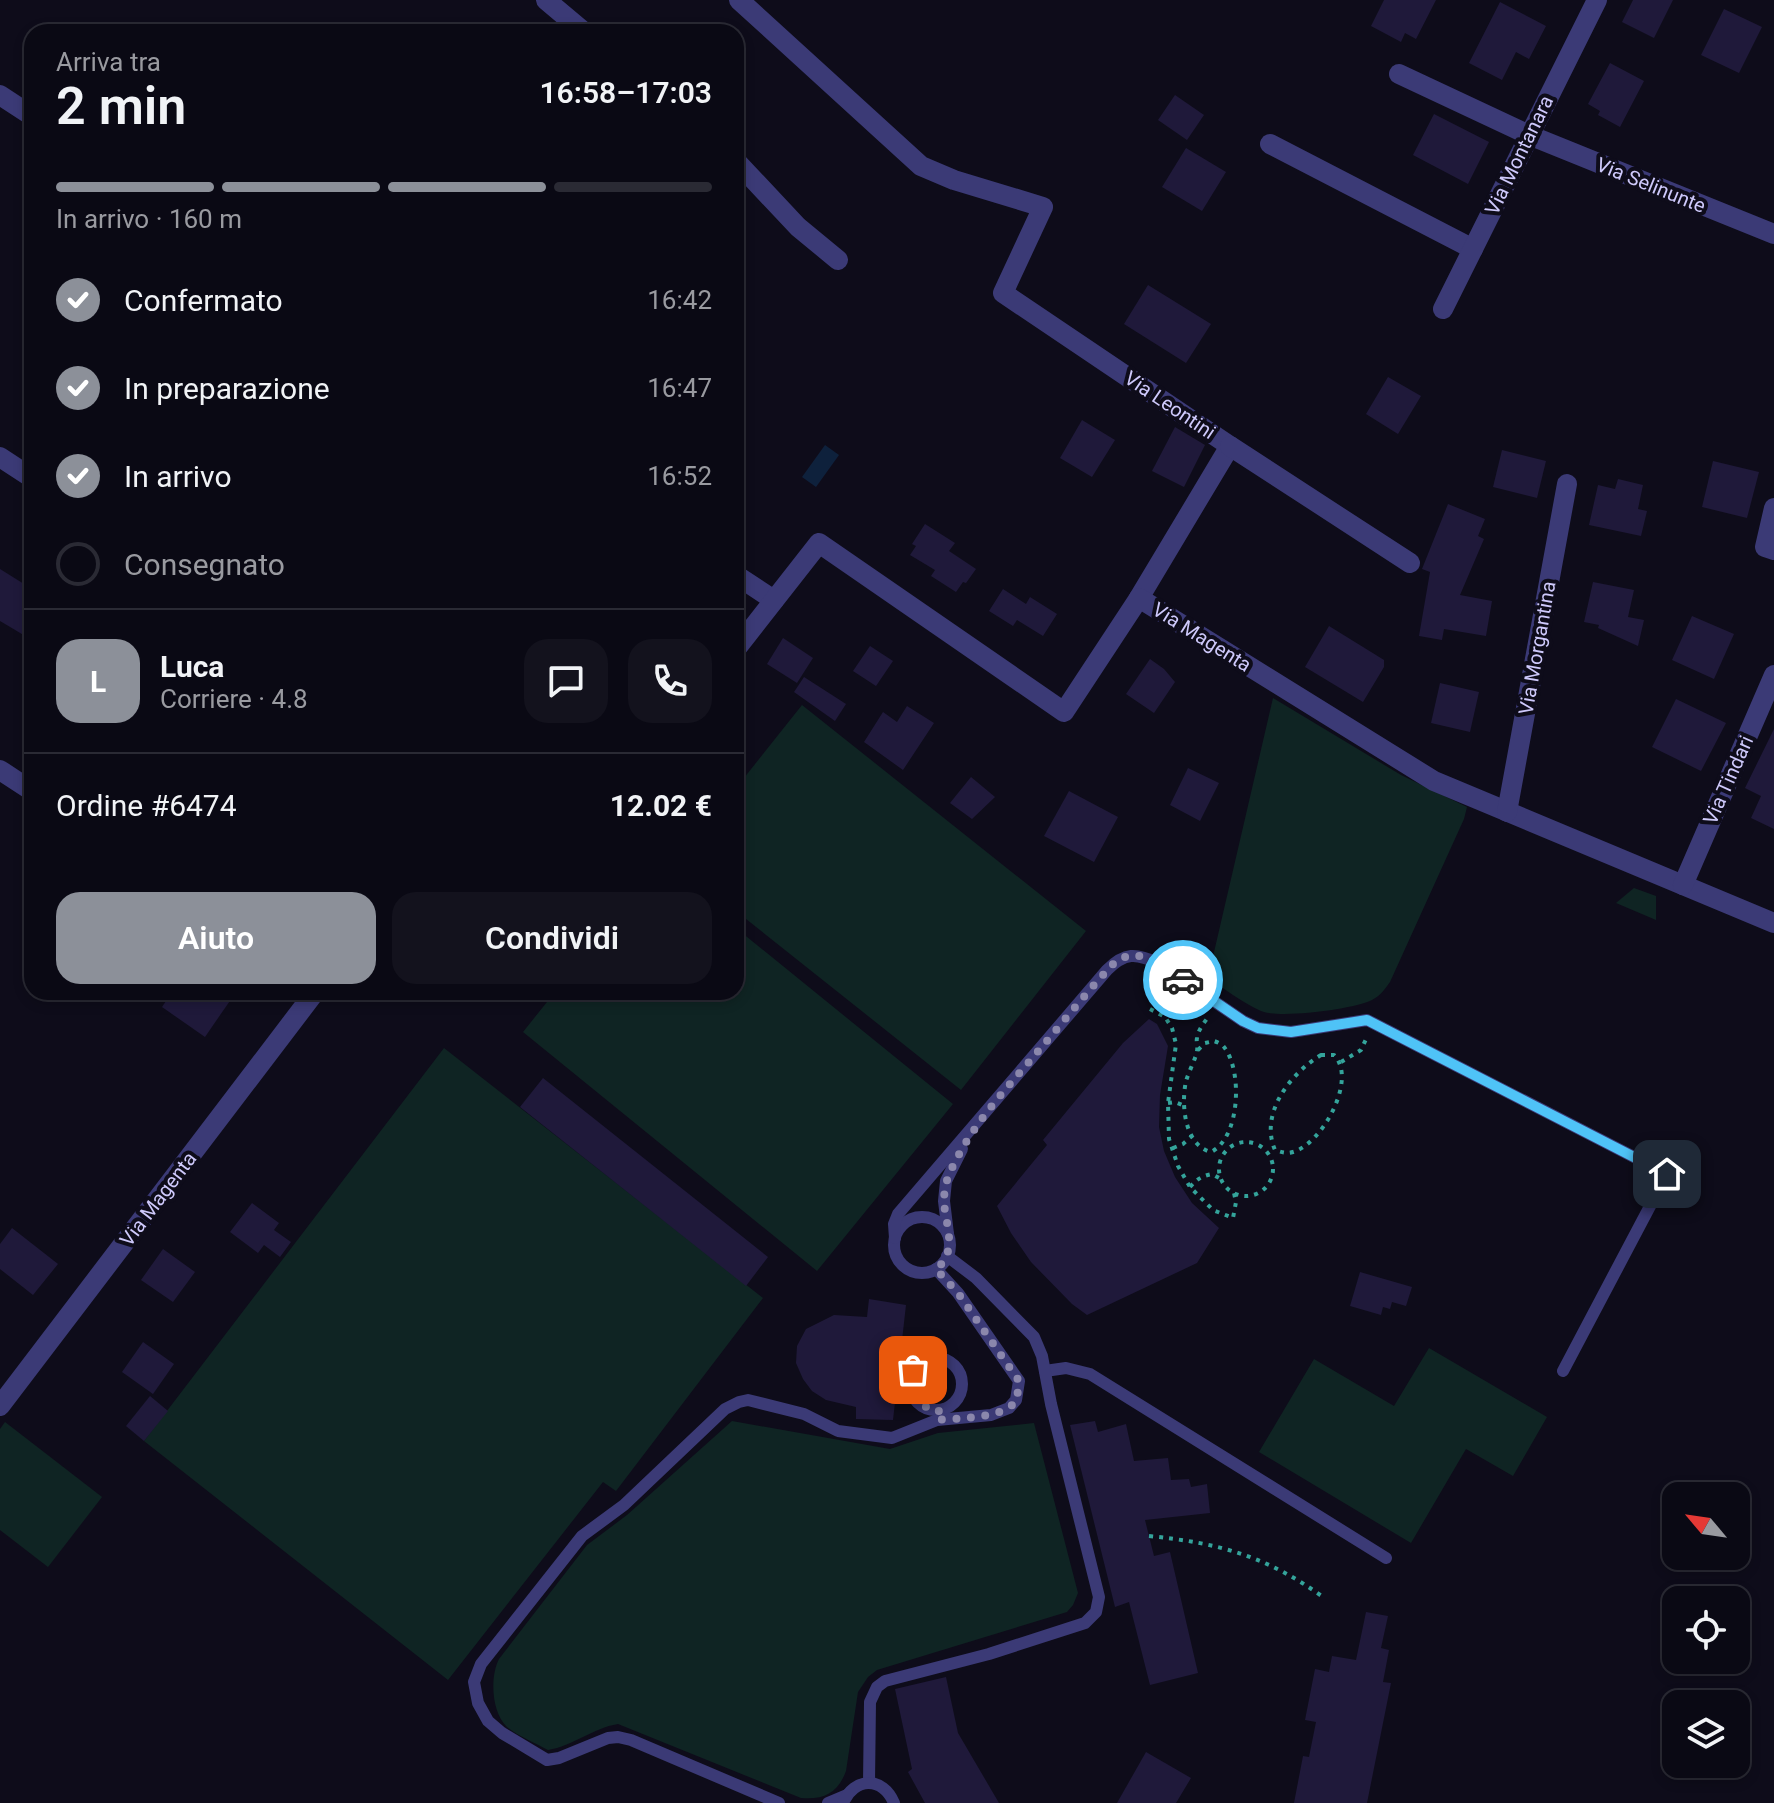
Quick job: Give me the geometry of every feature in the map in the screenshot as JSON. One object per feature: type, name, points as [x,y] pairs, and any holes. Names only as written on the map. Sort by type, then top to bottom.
[{"type":"street","points":[[546,0],[574,24]]},
{"type":"street","name":"Via Leontini","points":[[739,0],[921,166],[954,180],[1043,207],[1003,293],[1230,446],[1139,598]]},
{"type":"street","name":"Via Montanara","points":[[1443,309],[1597,0]]},
{"type":"street","name":"Via Selinunte","points":[[1399,74],[1529,135],[1774,234]]},
{"type":"street","points":[[0,95],[24,111]]},
{"type":"street","points":[[1270,144],[1473,249]]},
{"type":"street","points":[[744,170],[798,227],[838,260]]},
{"type":"street","points":[[1230,446],[1410,563]]},
{"type":"street","points":[[0,457],[24,473]]},
{"type":"street","name":"Via Morgantina","points":[[1507,812],[1567,484]]},
{"type":"street","points":[[1774,508],[1765,547],[1774,550]]},
{"type":"street","name":"Via Magenta","points":[[744,639],[819,543],[1064,712],[1139,598],[1434,781],[1774,923]]},
{"type":"street","points":[[744,580],[774,600]]},
{"type":"street","name":"Via Tindari","points":[[1683,885],[1774,675]]},
{"type":"street","points":[[0,770],[24,786]]},
{"type":"street","name":"Via Magenta","points":[[0,1406],[309,1000]]},
{"type":"lane","points":[[973,1129],[946,1181],[944,1201],[950,1246],[947,1256],[936,1269],[921,1273],[906,1268],[896,1255],[894,1224],[898,1214],[1116,961],[1130,955],[1158,963],[1258,1028],[1291,1032],[1367,1020],[1667,1174],[1563,1371]]},
{"type":"lane","points":[[895,1238],[903,1224],[917,1217],[938,1222],[948,1235]]},
{"type":"lane","points":[[869,1783],[870,1702],[877,1687],[885,1681],[989,1654],[1085,1623],[1096,1612],[1099,1597],[1042,1356],[1034,1337],[976,1278],[947,1256]]},
{"type":"lane","points":[[779,1803],[618,1737],[547,1760],[488,1721],[478,1703],[474,1682],[481,1664],[582,1536],[624,1505],[725,1409],[748,1400],[804,1414],[838,1431],[892,1438],[938,1415],[960,1395],[960,1373],[955,1365],[939,1357],[930,1358],[913,1370],[910,1389],[919,1404],[938,1415],[991,1415],[1009,1408],[1016,1400],[1019,1381],[958,1293],[936,1269]]},
{"type":"lane","points":[[1045,1371],[1066,1368],[1090,1374],[1386,1558]]},
{"type":"lane","points":[[828,1803],[845,1799],[859,1785],[869,1783],[884,1788],[894,1803]]},
{"type":"path","points":[[1198,1050],[1196,1042],[1199,1031],[1218,1004]]},
{"type":"path","points":[[1150,1009],[1165,1017],[1176,1044],[1168,1103],[1169,1139],[1178,1166],[1190,1187],[1213,1210],[1233,1218],[1234,1193]]},
{"type":"path","points":[[1341,1062],[1361,1050],[1374,1023]]},
{"type":"path","points":[[1214,1041],[1224,1046],[1236,1082],[1235,1110],[1225,1143],[1211,1152],[1198,1146],[1184,1113],[1185,1085],[1198,1050],[1205,1043],[1214,1041]]},
{"type":"path","points":[[1268,1152],[1295,1152],[1310,1142],[1329,1117],[1343,1073],[1341,1062],[1334,1055],[1321,1055],[1309,1063],[1282,1093],[1273,1112],[1271,1142],[1275,1150]]},
{"type":"path","points":[[1168,1103],[1185,1106]]},
{"type":"path","points":[[1173,1148],[1192,1136]]},
{"type":"path","points":[[1252,1142],[1268,1152],[1273,1160],[1273,1173],[1265,1189],[1247,1196],[1226,1188],[1219,1170],[1224,1152],[1234,1144],[1252,1142]]},
{"type":"path","points":[[1220,1147],[1224,1152]]},
{"type":"path","points":[[1190,1187],[1203,1176],[1212,1174],[1221,1179]]},
{"type":"path","points":[[1149,1536],[1190,1540],[1230,1549],[1297,1578],[1323,1597]]},
{"type":"green space","points":[[1273,698],[1401,775],[1467,807],[1390,982],[1372,1000],[1350,1007],[1317,1012],[1270,1013],[1248,1004],[1208,978]]},
{"type":"green space","points":[[802,705],[1086,931],[961,1090],[744,917],[744,778]]},
{"type":"green space","points":[[1634,888],[1656,896],[1656,920],[1616,903]]},
{"type":"green space","points":[[744,934],[953,1104],[817,1271],[523,1032],[549,1000],[744,1000]]},
{"type":"green space","points":[[444,1048],[763,1298],[616,1491],[603,1482],[448,1680],[144,1441]]},
{"type":"green space","points":[[1429,1348],[1547,1417],[1513,1476],[1466,1449],[1411,1543],[1259,1452],[1314,1359],[1394,1406]]},
{"type":"green space","points":[[732,1421],[890,1449],[938,1433],[1034,1423],[1078,1593],[1073,1605],[1067,1612],[877,1670],[858,1692],[843,1779],[829,1794],[817,1798],[801,1798],[618,1724],[548,1750],[511,1730],[502,1720],[495,1703],[493,1684],[499,1659],[587,1545],[627,1515]]},
{"type":"green space","points":[[5,1422],[102,1497],[48,1567],[0,1530],[0,1429]]},
{"type":"water","points":[[825,445],[839,455],[816,487],[802,477]]},
{"type":"building","points":[[1384,0],[1436,0],[1416,39],[1405,33],[1401,42],[1371,26]]},
{"type":"building","points":[[1633,0],[1673,0],[1654,38],[1622,22]]},
{"type":"building","points":[[1500,2],[1546,26],[1529,59],[1516,52],[1502,80],[1469,63]]},
{"type":"building","points":[[1724,9],[1762,27],[1739,73],[1701,55]]},
{"type":"building","points":[[1610,63],[1644,81],[1620,127],[1598,115],[1600,111],[1588,104]]},
{"type":"building","points":[[1175,95],[1204,115],[1187,140],[1158,120]]},
{"type":"building","points":[[1434,114],[1489,142],[1468,184],[1413,155]]},
{"type":"building","points":[[1186,148],[1226,172],[1202,211],[1162,187]]},
{"type":"building","points":[[1148,285],[1211,324],[1186,363],[1124,324]]},
{"type":"building","points":[[1388,377],[1421,396],[1398,434],[1366,414]]},
{"type":"building","points":[[1082,420],[1115,440],[1092,477],[1060,458]]},
{"type":"building","points":[[1175,427],[1205,445],[1184,487],[1152,471]]},
{"type":"building","points":[[1502,450],[1546,461],[1537,498],[1493,487]]},
{"type":"building","points":[[1713,461],[1759,472],[1747,518],[1702,507]]},
{"type":"building","points":[[1618,479],[1643,485],[1638,509],[1647,511],[1641,536],[1589,525],[1598,485],[1615,489]]},
{"type":"building","points":[[1448,504],[1485,519],[1478,536],[1484,539],[1460,595],[1492,601],[1486,636],[1444,629],[1442,640],[1419,636],[1430,572],[1422,569]]},
{"type":"building","points":[[925,524],[955,543],[949,551],[976,569],[956,592],[931,576],[935,570],[910,555],[916,546],[912,544]]},
{"type":"building","points":[[0,569],[24,584],[24,635],[0,621]]},
{"type":"building","points":[[1593,582],[1634,590],[1628,617],[1644,620],[1638,646],[1598,628],[1599,625],[1584,622]]},
{"type":"building","points":[[1003,589],[1026,604],[1030,597],[1057,614],[1043,636],[1017,620],[1013,626],[989,611]]},
{"type":"building","points":[[1692,616],[1734,634],[1714,679],[1672,660]]},
{"type":"building","points":[[1329,626],[1384,660],[1384,667],[1363,702],[1305,667]]},
{"type":"building","points":[[783,638],[813,658],[797,683],[767,664]]},
{"type":"building","points":[[870,646],[893,661],[876,686],[853,671]]},
{"type":"building","points":[[1150,659],[1175,682],[1154,713],[1126,694]]},
{"type":"building","points":[[804,677],[846,704],[835,721],[794,692]]},
{"type":"building","points":[[1440,683],[1479,692],[1470,732],[1431,723]]},
{"type":"building","points":[[1676,699],[1726,723],[1701,771],[1652,747]]},
{"type":"building","points":[[907,706],[934,723],[903,770],[864,742],[883,712],[897,722]]},
{"type":"building","points":[[1774,729],[1774,829],[1751,818],[1761,796],[1745,788]]},
{"type":"building","points":[[1188,768],[1219,783],[1200,821],[1170,805]]},
{"type":"building","points":[[971,777],[995,797],[972,819],[950,803]]},
{"type":"building","points":[[1069,791],[1118,817],[1094,862],[1044,836]]},
{"type":"building","points":[[167,1000],[230,1000],[205,1037],[162,1007]]},
{"type":"building","points":[[1149,1019],[1157,1024],[1168,1046],[1160,1095],[1159,1127],[1164,1151],[1175,1177],[1192,1203],[1219,1228],[1197,1263],[1087,1315],[1031,1262],[997,1206],[1047,1145],[1043,1140],[1123,1043]]},
{"type":"building","points":[[543,1078],[768,1257],[746,1286],[520,1107]]},
{"type":"building","points":[[252,1203],[279,1223],[274,1230],[291,1242],[280,1257],[264,1245],[258,1253],[230,1232]]},
{"type":"building","points":[[12,1228],[58,1264],[33,1295],[0,1269],[0,1244]]},
{"type":"building","points":[[163,1249],[195,1272],[173,1302],[141,1280]]},
{"type":"building","points":[[1360,1272],[1412,1287],[1406,1306],[1392,1302],[1390,1309],[1383,1307],[1381,1315],[1350,1306]]},
{"type":"building","points":[[869,1299],[906,1305],[893,1420],[856,1419],[856,1407],[826,1400],[812,1391],[796,1363],[797,1346],[806,1329],[834,1315],[867,1317]]},
{"type":"building","points":[[143,1342],[174,1364],[153,1394],[122,1372]]},
{"type":"building","points":[[150,1396],[168,1411],[144,1441],[126,1426]]},
{"type":"building","points":[[1095,1421],[1098,1432],[1126,1424],[1134,1461],[1168,1458],[1171,1480],[1189,1479],[1191,1487],[1207,1484],[1210,1513],[1145,1520],[1154,1556],[1170,1552],[1198,1673],[1150,1685],[1129,1602],[1115,1607],[1070,1425]]},
{"type":"building","points":[[1366,1612],[1388,1616],[1381,1648],[1389,1650],[1383,1682],[1391,1683],[1367,1803],[1294,1803],[1303,1756],[1309,1757],[1316,1722],[1305,1720],[1315,1669],[1329,1672],[1332,1656],[1356,1660]]},
{"type":"building","points":[[946,1677],[958,1733],[999,1803],[925,1803],[908,1772],[912,1769],[895,1689]]},
{"type":"building","points":[[1146,1752],[1191,1778],[1176,1803],[1117,1803]]},
{"type":"way so far","points":[[913,1370],[910,1379],[913,1397],[919,1404],[939,1410],[937,1420],[991,1415],[1009,1408],[1016,1400],[1019,1381],[958,1293],[936,1269],[949,1252],[944,1201],[946,1181],[973,1129],[1116,961],[1130,955],[1144,957],[1183,980]]},
{"type":"route","points":[[1183,980],[1258,1028],[1291,1032],[1367,1020],[1667,1174]]}]
